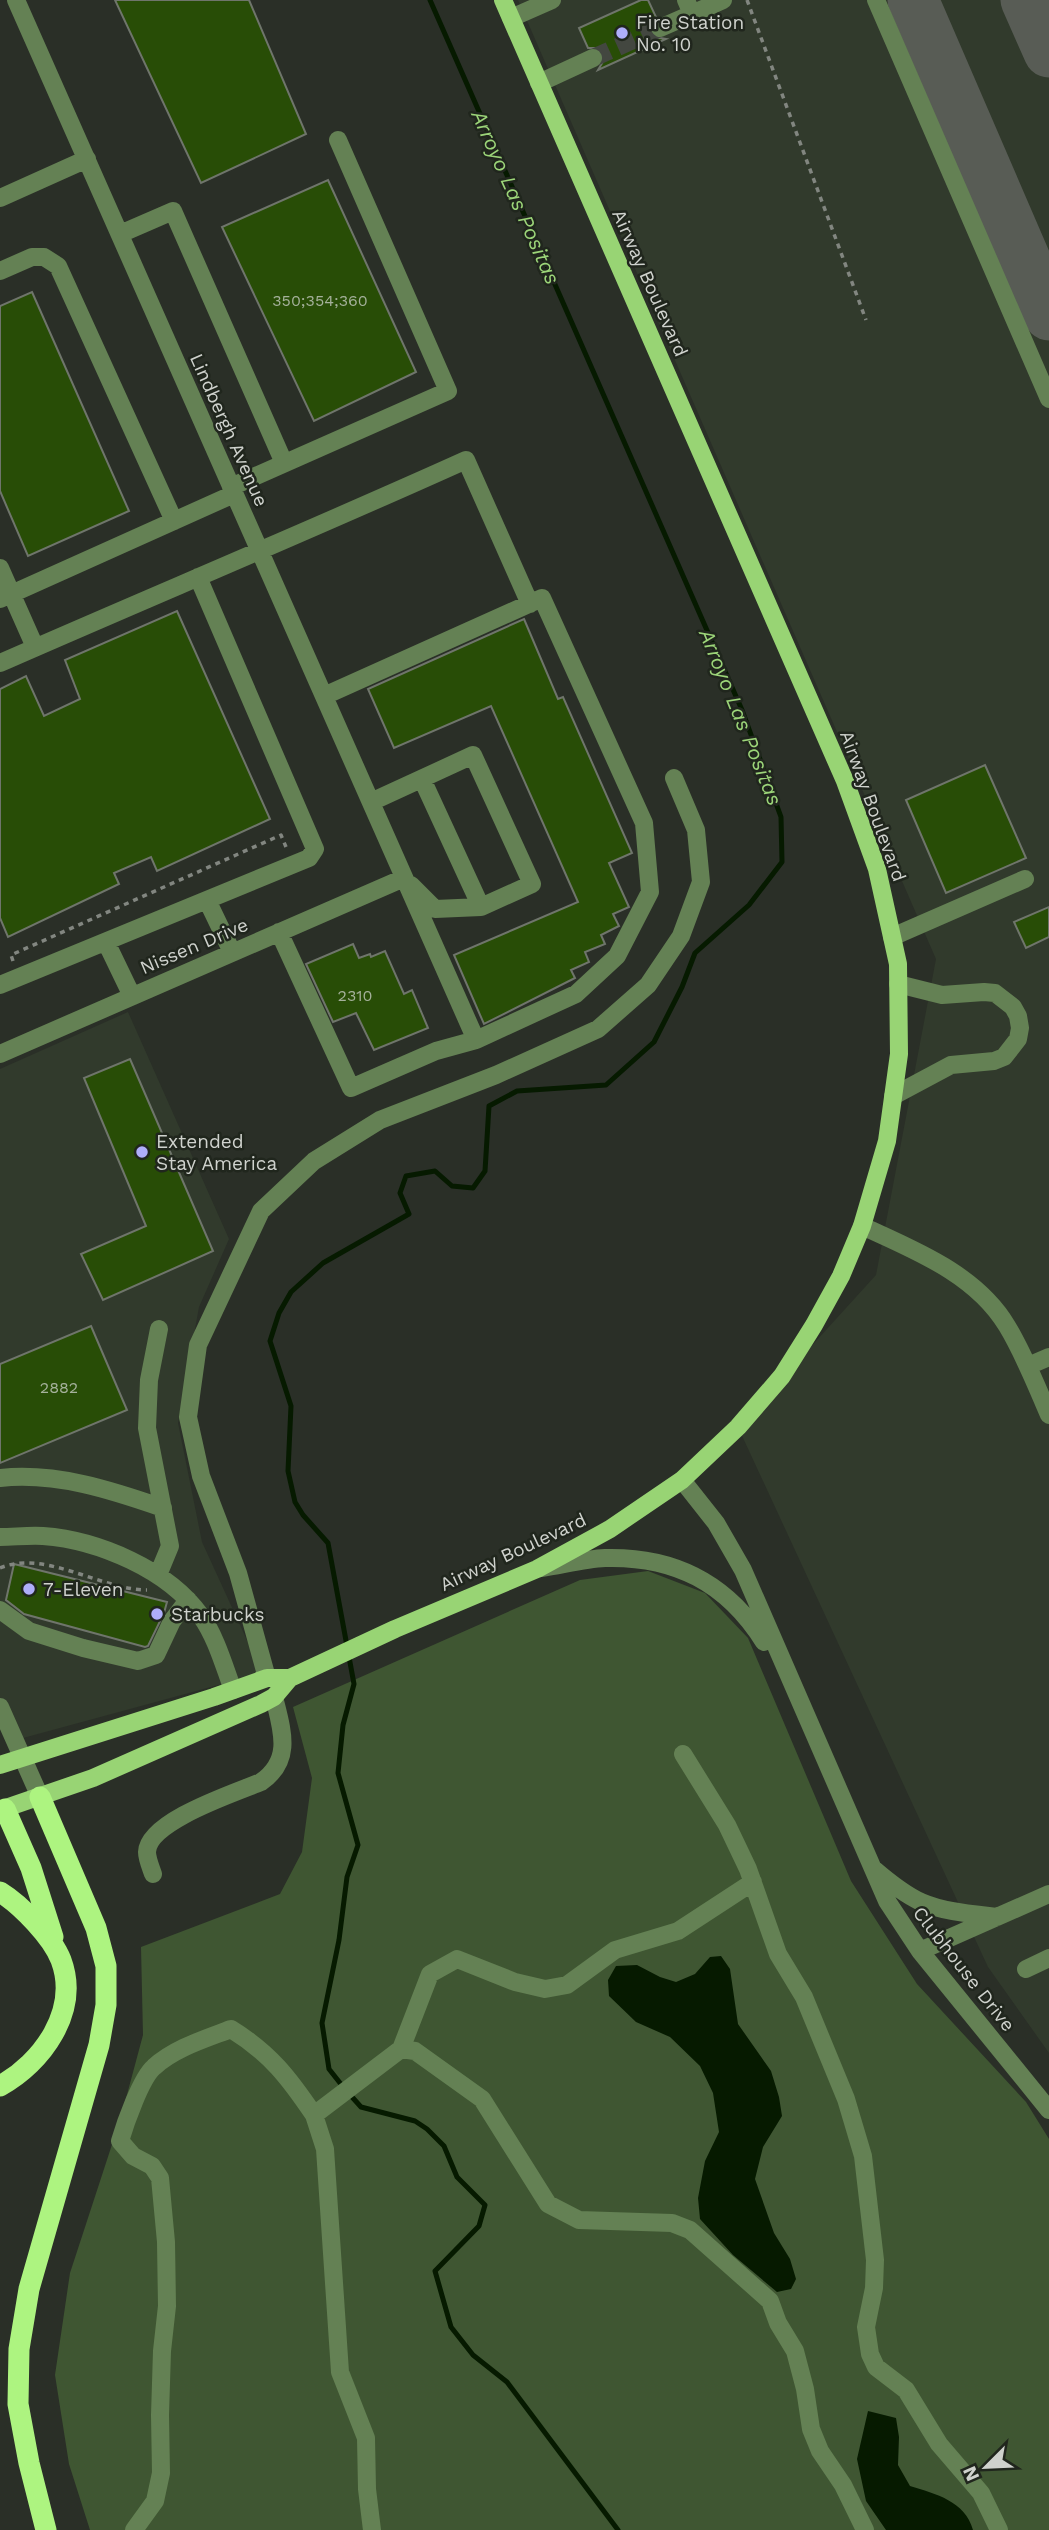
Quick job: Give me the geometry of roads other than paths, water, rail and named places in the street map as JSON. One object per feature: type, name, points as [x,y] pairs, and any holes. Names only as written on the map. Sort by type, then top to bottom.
[{"type":"highway","points":[[40,1797],[96,1928],[106,1966],[106,2005],[99,2045],[29,2289],[19,2349],[18,2404],[46,2530]]},
{"type":"highway","points":[[0,2086],[28,2067],[53,2038],[64,2003],[61,1960],[31,1868],[2,1806]]},
{"type":"highway","points":[[0,1892],[18,1903],[61,1960]]},
{"type":"main road","name":"Airway Boulevard","points":[[0,1765],[267,1678],[290,1678],[537,1569],[610,1529],[682,1480],[738,1427],[782,1376],[814,1325],[841,1276],[862,1226],[887,1141],[899,1054],[898,964],[877,869],[845,780],[503,0]]},
{"type":"main road","name":"Airway Boulevard","points":[[2,1806],[40,1797],[93,1778],[274,1697],[290,1678]]},
{"type":"street","name":"Lindbergh Avenue","points":[[16,0],[476,1040]]},
{"type":"street","points":[[511,19],[552,0]]},
{"type":"street","points":[[660,28],[689,7],[723,0]]},
{"type":"street","points":[[876,0],[1049,399]]},
{"type":"street","points":[[539,83],[593,58]]},
{"type":"street","points":[[6,597],[174,521],[284,463],[448,391],[338,140]]},
{"type":"street","points":[[0,198],[87,159]]},
{"type":"street","points":[[120,234],[173,211],[284,463]]},
{"type":"street","points":[[0,271],[32,257],[44,257],[58,266],[174,521]]},
{"type":"street","points":[[0,663],[466,460],[530,604]]},
{"type":"street","points":[[0,568],[6,597],[35,647]]},
{"type":"street","points":[[0,985],[309,858],[315,849],[198,577]]},
{"type":"street","points":[[279,932],[351,1088],[436,1051],[476,1040],[576,995],[617,956],[650,892],[645,823],[542,598],[324,696]]},
{"type":"street","points":[[370,802],[473,755],[532,884],[481,907],[435,909],[404,878]]},
{"type":"street","points":[[267,1678],[238,1573],[201,1476],[188,1418],[198,1345],[261,1211],[314,1161],[380,1120],[496,1074],[598,1029],[648,985],[681,936],[701,882],[696,830],[674,778]]},
{"type":"street","points":[[422,779],[481,907]]},
{"type":"street","name":"Nissen Drive","points":[[0,1054],[404,878]]},
{"type":"street","points":[[892,937],[1025,879]]},
{"type":"street","points":[[207,900],[232,952]]},
{"type":"street","points":[[106,942],[132,996]]},
{"type":"street","points":[[893,1096],[951,1065],[994,1061],[1004,1057],[1018,1039],[1020,1028],[1013,1007],[995,993],[942,995],[898,984]]},
{"type":"street","points":[[862,1226],[929,1257],[974,1286],[1006,1324],[1049,1415]]},
{"type":"street","points":[[154,1583],[170,1546],[147,1428],[149,1380],[159,1329]]},
{"type":"street","points":[[1028,1366],[1049,1357]]},
{"type":"street","points":[[0,1478],[36,1477],[83,1483],[163,1507]]},
{"type":"street","name":"Clubhouse Drive","points":[[682,1480],[716,1523],[743,1570],[887,1901],[920,1951],[1049,2110]]},
{"type":"street","points":[[0,1537],[41,1536],[95,1546],[154,1583],[180,1590],[202,1617],[210,1632],[233,1690]]},
{"type":"street","name":"Clubhouse Drive","points":[[537,1569],[604,1558],[640,1559],[680,1567],[718,1589],[752,1622],[795,1690]]},
{"type":"street","points":[[0,1610],[29,1631],[138,1661],[156,1655],[172,1621],[188,1600]]},
{"type":"street","points":[[153,1874],[147,1852],[150,1841],[159,1830],[175,1819],[261,1782],[271,1775],[279,1764],[283,1749],[282,1729],[274,1697]]},
{"type":"street","points":[[0,1707],[40,1797]]},
{"type":"street","points":[[683,1754],[727,1825],[753,1882],[778,1954],[804,1997],[846,2099],[863,2156],[876,2260],[874,2288],[866,2327],[870,2354],[876,2367],[906,2390],[939,2444],[981,2493],[999,2530]]},
{"type":"street","points":[[871,1867],[922,1902],[957,1912],[997,1917]]},
{"type":"street","points":[[396,2053],[430,1975],[457,1958],[515,1982],[545,1989],[567,1984],[615,1950],[678,1931],[753,1882]]},
{"type":"street","points":[[920,1951],[1049,1894]]},
{"type":"street","points":[[1026,1969],[1049,1958]]},
{"type":"street","points":[[134,2530],[155,2501],[161,2473],[162,2351],[167,2306],[166,2242],[160,2178],[152,2166],[133,2156],[120,2141],[126,2122],[152,2068],[190,2045],[231,2029],[257,2045],[318,2112],[325,2149],[340,2372],[366,2438],[372,2530]]},
{"type":"street","points":[[318,2112],[396,2053],[415,2050],[482,2099],[548,2204],[579,2220],[673,2223],[690,2230],[706,2247],[771,2301],[778,2323],[795,2351],[805,2389],[811,2429],[820,2451],[844,2485],[865,2530]]},
{"type":"waterway","name":"Arroyo Las Positas","points":[[430,0],[742,710],[781,817],[782,862],[749,905],[695,953],[682,987],[654,1042],[606,1085],[517,1091],[489,1106],[485,1171],[473,1188],[452,1186],[435,1171],[406,1176],[400,1193],[409,1214],[323,1263],[291,1292],[279,1313],[270,1341],[291,1406],[288,1471],[295,1502],[328,1543],[354,1684],[343,1725],[338,1773],[358,1845],[347,1877],[339,1940],[322,2023],[329,2069],[361,2107],[415,2121],[427,2129],[444,2146],[457,2177],[485,2205],[479,2226],[435,2271],[451,2327],[473,2355],[507,2382],[618,2530]]},
{"type":"tunnel","points":[[593,58],[660,28]]},
{"type":"place","name":"Fire Station No. 10","points":[[622,33]]},
{"type":"place","name":"Extended Stay America","points":[[142,1152]]},
{"type":"place","name":"7-Eleven","points":[[29,1589]]},
{"type":"place","name":"Starbucks","points":[[157,1614]]}]
